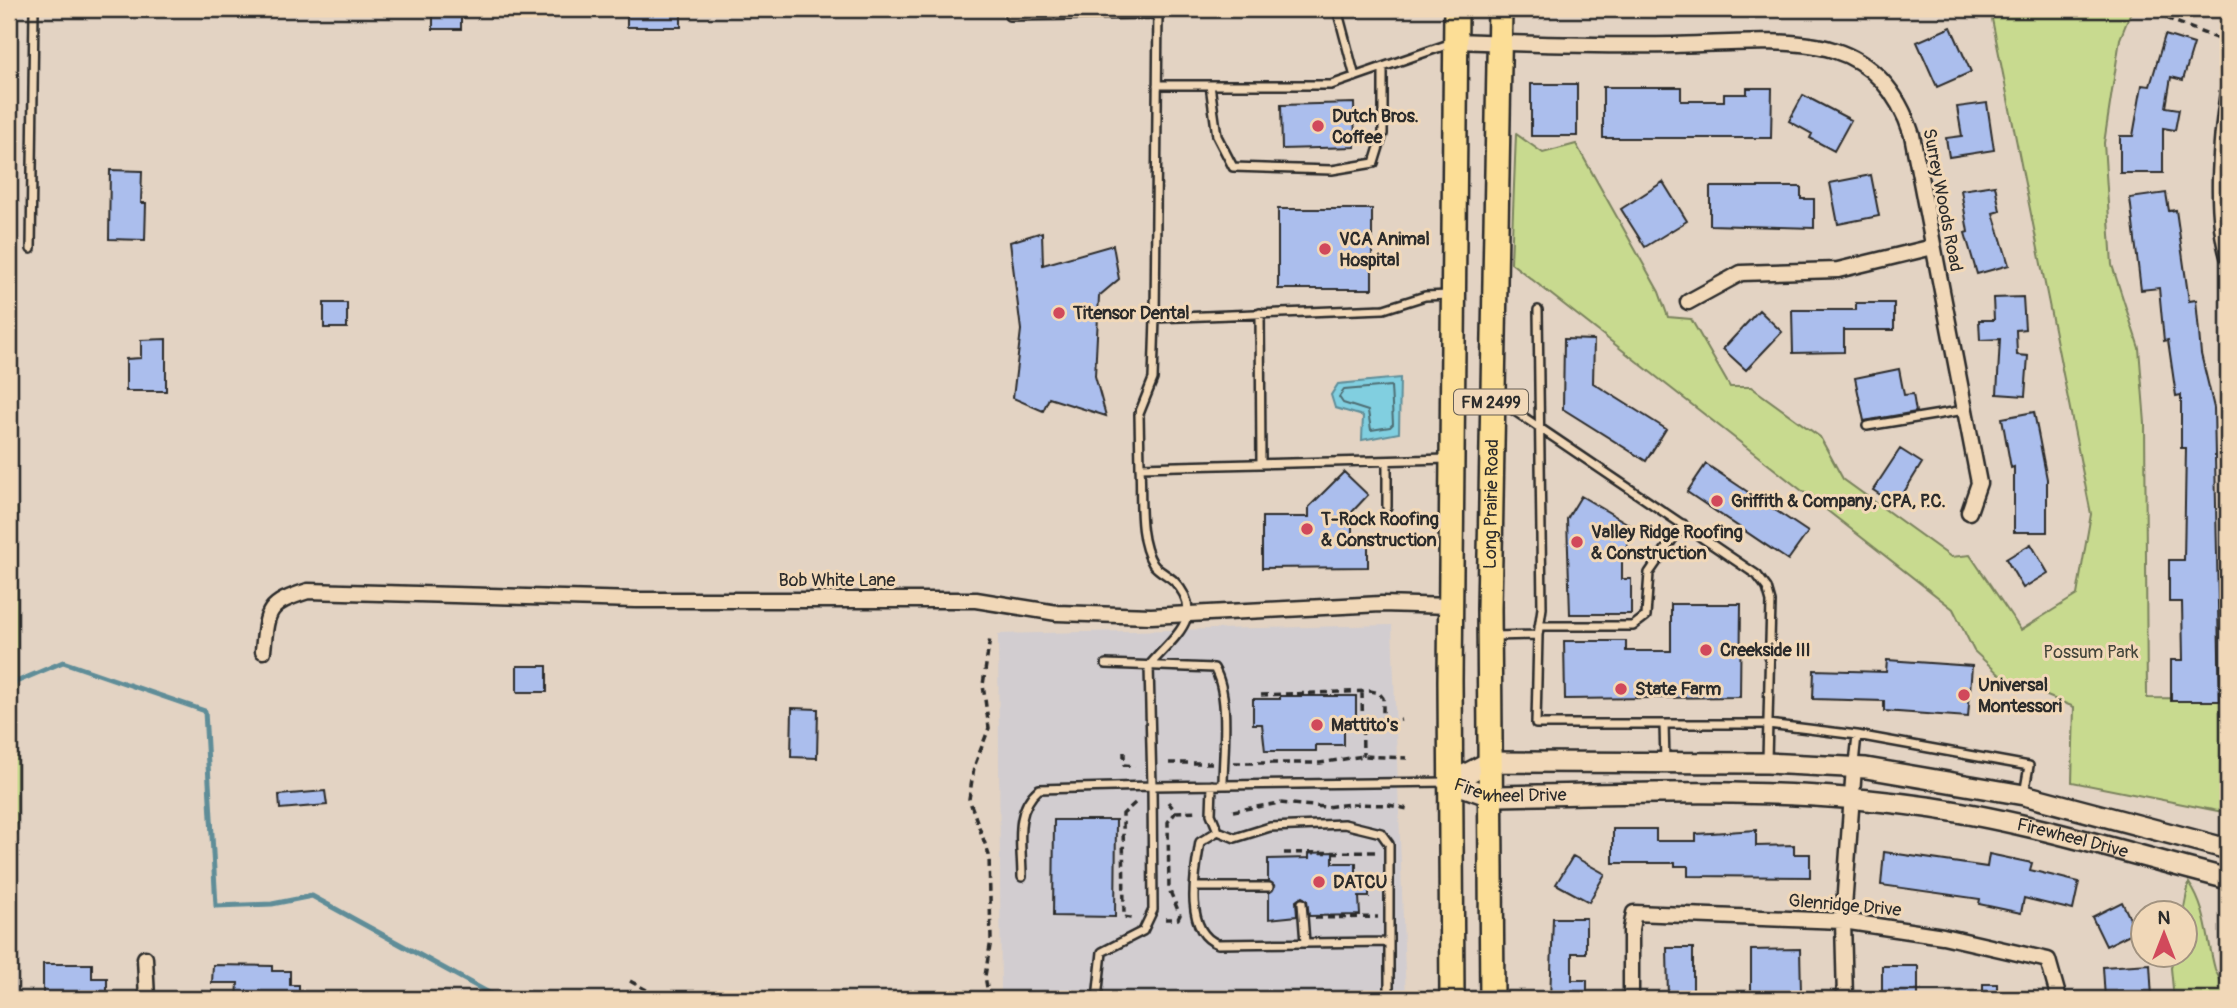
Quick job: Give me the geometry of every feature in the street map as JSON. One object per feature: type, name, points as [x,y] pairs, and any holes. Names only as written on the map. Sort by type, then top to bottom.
[{"type":"main road","name":"FM 2499","points":[[1452,999],[1451,606],[1456,9]]},
{"type":"main road","name":"Long Prairie Road","points":[[1492,999],[1489,636],[1491,395],[1500,9]]},
{"type":"street","name":"Surrey Woods Road","points":[[1456,41],[1600,46],[1780,44],[1833,50],[1872,70],[1903,108],[1912,135],[1979,483],[1969,512]]},
{"type":"street","points":[[2228,92],[2222,155],[2222,216],[2228,256]]},
{"type":"street","points":[[1688,302],[1741,272],[1838,270],[1933,247]]},
{"type":"street","name":"Bob White Lane","points":[[262,651],[266,617],[275,605],[288,597],[308,591],[636,600],[976,600],[1057,613],[1151,616],[1381,604],[1451,606]]},
{"type":"street","name":"Firewheel Drive","points":[[1451,782],[1489,762],[1767,763],[1854,767],[2024,795],[2228,849]]},
{"type":"street","points":[[1845,999],[1843,921],[1854,767]]},
{"type":"street","name":"Firewheel Drive","points":[[1451,782],[1490,796],[1779,792],[1853,799],[1995,819],[2228,879]]},
{"type":"street","name":"Glenridge Drive","points":[[1631,999],[1631,929],[1634,913],[1843,921],[1943,936],[2048,960],[2059,999]]},
{"type":"street","points":[[145,958],[147,999]]},
{"type":"lane","points":[[31,250],[34,9]]},
{"type":"lane","points":[[1337,9],[1356,77]]},
{"type":"lane","points":[[1009,16],[1158,11],[1153,379],[1139,414],[1140,467],[1145,542],[1154,566],[1172,579],[1188,597],[1189,614],[1185,625],[1149,666],[1153,910],[1143,931],[1102,952],[1097,999]]},
{"type":"lane","points":[[1157,85],[1331,85],[1456,41]]},
{"type":"lane","points":[[1210,85],[1217,136],[1233,167],[1332,170],[1374,163],[1383,134],[1383,67]]},
{"type":"lane","points":[[1155,318],[1384,309],[1425,296],[1454,295]]},
{"type":"lane","points":[[1538,310],[1539,566],[1544,581],[1538,635],[1536,724],[1768,724],[1857,735],[2029,766],[2024,795]]},
{"type":"lane","points":[[1260,313],[1261,464]]},
{"type":"lane","points":[[1491,395],[1757,575],[1767,588],[1771,602],[1767,763]]},
{"type":"lane","points":[[1867,426],[1965,410]]},
{"type":"lane","points":[[1140,467],[1452,459]]},
{"type":"lane","points":[[1387,461],[1387,507]]},
{"type":"lane","points":[[1539,626],[1633,626],[1646,616],[1649,573],[1683,524]]},
{"type":"lane","points":[[1489,636],[1538,635]]},
{"type":"lane","points":[[1106,664],[1214,668],[1221,680],[1223,696],[1223,785]]},
{"type":"lane","points":[[1664,724],[1665,762]]},
{"type":"lane","points":[[1854,767],[1857,735]]},
{"type":"lane","points":[[1022,877],[1021,812],[1027,799],[1039,789],[1451,782]]},
{"type":"lane","points":[[1212,785],[1211,814],[1218,831],[1234,838],[1270,827],[1344,824],[1381,833],[1388,844],[1389,999]]},
{"type":"lane","points":[[1218,831],[1200,842],[1196,917],[1202,936],[1208,940],[1217,944],[1388,942]]},
{"type":"lane","points":[[1196,887],[1269,887]]},
{"type":"lane","points":[[1302,903],[1306,943]]},
{"type":"path","points":[[2144,9],[2228,43]]},
{"type":"path","points":[[989,999],[985,976],[991,940],[989,855],[970,799],[974,767],[989,728],[983,685],[990,638]]},
{"type":"path","points":[[1362,692],[1363,757]]},
{"type":"path","points":[[1261,695],[1379,693],[1383,698],[1383,724],[1401,720]]},
{"type":"path","points":[[1124,752],[1124,765],[1135,766]]},
{"type":"path","points":[[1169,763],[1320,762],[1363,757],[1406,758]]},
{"type":"path","points":[[1168,802],[1176,811],[1197,811]]},
{"type":"path","points":[[1135,803],[1123,814],[1124,916],[1138,920]]},
{"type":"path","points":[[1233,811],[1280,803],[1325,807],[1363,804],[1408,809]]},
{"type":"path","points":[[1165,919],[1178,919],[1180,915],[1169,889],[1168,822],[1176,811]]},
{"type":"path","points":[[1284,853],[1381,852]]},
{"type":"path","points":[[1314,918],[1382,917]]},
{"type":"path","points":[[630,981],[663,999]]},
{"type":"shaded area","points":[[1392,625],[1406,999],[1001,999],[998,634]]},
{"type":"green space","name":"Possum Park","points":[[1990,9],[2132,9],[2120,39],[2104,143],[2112,265],[2139,348],[2145,423],[2147,698],[2228,699],[2228,813],[2072,782],[2074,707],[2003,678],[1974,651],[1953,609],[1511,263],[1516,134],[1543,153],[1576,144],[1659,292],[1668,317],[1691,319],[1730,387],[1751,387],[1820,437],[1843,479],[1951,557],[1970,555],[2021,630],[2077,595],[2091,514]]},
{"type":"green space","points":[[9,508],[17,508],[17,835],[9,835]]},
{"type":"green space","points":[[2189,883],[2200,903],[2215,969],[2227,991],[2228,999],[2174,999],[2171,970],[2198,970],[2198,900],[2186,900]]},
{"type":"water","points":[[1400,378],[1399,433],[1362,440],[1363,416],[1335,408],[1331,395],[1338,384]]},
{"type":"building","points":[[433,9],[461,9],[461,29],[433,29]]},
{"type":"building","points":[[627,9],[681,9],[681,27],[627,27]]},
{"type":"building","points":[[1951,27],[1971,72],[1937,87],[1917,42]]},
{"type":"building","points":[[2165,35],[2194,44],[2183,80],[2171,77],[2166,107],[2179,109],[2175,130],[2163,128],[2163,173],[2120,173],[2120,136],[2133,136],[2142,85],[2150,86]]},
{"type":"building","points":[[1531,84],[1577,84],[1577,136],[1531,136]]},
{"type":"building","points":[[1603,87],[1681,87],[1681,101],[1724,101],[1724,94],[1747,94],[1747,88],[1772,88],[1771,138],[1603,138]]},
{"type":"building","points":[[1803,95],[1851,120],[1834,151],[1810,138],[1812,134],[1789,121]]},
{"type":"building","name":"Dutch Bros. Coffee","points":[[1354,103],[1355,147],[1282,149],[1281,105]]},
{"type":"building","points":[[1987,103],[1994,150],[1949,157],[1946,138],[1962,136],[1957,107]]},
{"type":"building","points":[[110,170],[142,171],[141,203],[146,203],[145,240],[109,239]]},
{"type":"building","points":[[1871,175],[1879,216],[1838,224],[1830,183]]},
{"type":"building","points":[[1663,182],[1687,221],[1645,247],[1621,209]]},
{"type":"building","points":[[1995,185],[2000,211],[1993,213],[2009,265],[1977,274],[1965,233],[1968,232],[1961,190]]},
{"type":"building","points":[[1710,187],[1801,187],[1801,199],[1814,199],[1814,228],[1710,225]]},
{"type":"building","points":[[2166,193],[2169,211],[2176,210],[2189,301],[2196,300],[2201,354],[2214,408],[2220,701],[2171,701],[2171,660],[2183,660],[2182,602],[2169,602],[2169,560],[2184,560],[2186,448],[2181,448],[2181,395],[2176,396],[2168,340],[2164,341],[2159,288],[2141,290],[2130,198]]},
{"type":"building","name":"VCA Animal Hospital","points":[[1278,209],[1372,209],[1372,289],[1278,289]]},
{"type":"building","name":"Titensor Dental","points":[[1042,232],[1043,265],[1113,245],[1119,279],[1099,296],[1095,376],[1106,416],[1049,398],[1043,411],[1013,398],[1021,330],[1010,242]]},
{"type":"building","points":[[2023,297],[2025,329],[2016,330],[2017,355],[2028,356],[2025,396],[1997,394],[2000,339],[1980,340],[1979,320],[1994,320],[1993,298]]},
{"type":"building","points":[[324,303],[347,303],[347,328],[324,328]]},
{"type":"building","points":[[1856,303],[1894,303],[1894,330],[1844,330],[1844,352],[1793,353],[1792,310],[1856,310]]},
{"type":"building","points":[[1759,310],[1782,332],[1746,370],[1723,349]]},
{"type":"building","points":[[166,339],[166,391],[126,391],[126,359],[141,358],[141,340]]},
{"type":"building","points":[[1564,339],[1594,340],[1593,383],[1666,429],[1646,461],[1563,409]]},
{"type":"building","points":[[1899,369],[1904,395],[1913,394],[1916,412],[1864,421],[1855,378]]},
{"type":"building","points":[[2034,412],[2047,479],[2047,532],[2014,532],[2014,467],[2011,468],[2002,418]]},
{"type":"building","points":[[1900,449],[1922,463],[1896,505],[1873,490]]},
{"type":"building","points":[[1706,464],[1808,532],[1788,560],[1687,492]]},
{"type":"building","name":"T-Rock Roofing & Construction","points":[[1344,472],[1368,495],[1352,512],[1352,541],[1368,541],[1368,567],[1262,568],[1262,517],[1309,517],[1309,507]]},
{"type":"building","points":[[1581,496],[1637,529],[1622,554],[1622,579],[1631,579],[1631,614],[1570,614],[1567,519]]},
{"type":"building","points":[[2031,544],[2048,573],[2023,588],[2006,559]]},
{"type":"building","points":[[1671,604],[1741,604],[1740,697],[1565,699],[1564,641],[1626,641],[1626,651],[1671,651]]},
{"type":"building","points":[[1887,660],[1972,666],[1968,717],[1884,711],[1884,701],[1813,699],[1814,670],[1886,672]]},
{"type":"building","points":[[517,666],[547,666],[547,692],[517,692]]},
{"type":"building","points":[[1280,696],[1356,696],[1356,723],[1344,723],[1344,745],[1316,745],[1316,751],[1265,751],[1262,724],[1253,724],[1253,699],[1280,699]]},
{"type":"building","points":[[792,708],[818,709],[817,758],[791,757]]},
{"type":"building","points":[[325,791],[327,805],[280,809],[279,795]]},
{"type":"building","points":[[1054,820],[1116,820],[1115,917],[1053,916]]},
{"type":"building","points":[[1613,829],[1656,829],[1656,841],[1696,841],[1696,834],[1756,830],[1756,846],[1794,845],[1794,854],[1810,854],[1810,877],[1688,876],[1688,866],[1675,866],[1675,863],[1613,863]]},
{"type":"building","name":"DATCU","points":[[1333,852],[1333,863],[1356,863],[1356,877],[1369,877],[1369,897],[1359,897],[1360,915],[1309,916],[1307,900],[1302,897],[1296,901],[1297,916],[1269,919],[1269,893],[1275,886],[1268,881],[1268,859],[1309,858],[1309,853]]},
{"type":"building","points":[[1884,852],[1987,867],[1989,854],[2032,863],[2030,870],[2079,882],[2073,910],[2024,898],[2021,913],[1979,904],[1980,899],[1881,885]]},
{"type":"building","points":[[1573,856],[1605,874],[1589,902],[1556,884]]},
{"type":"building","points":[[2122,902],[2128,914],[2128,935],[2106,946],[2092,917]]},
{"type":"building","points":[[1553,918],[1586,918],[1586,953],[1572,953],[1572,980],[1587,980],[1587,999],[1550,999]]},
{"type":"building","points":[[1667,948],[1693,948],[1693,999],[1668,999]]},
{"type":"building","points":[[1800,949],[1801,992],[1751,992],[1751,950]]},
{"type":"building","points":[[43,964],[92,964],[92,978],[107,978],[107,999],[43,999]]},
{"type":"building","points":[[213,965],[272,966],[272,971],[290,971],[290,985],[299,985],[299,999],[237,999],[238,983],[212,983]]},
{"type":"building","points":[[2128,965],[2128,970],[2150,970],[2152,998],[2105,999],[2103,967]]},
{"type":"building","points":[[1882,966],[1918,966],[1918,999],[1882,999]]},
{"type":"building","points":[[1983,984],[1997,984],[1997,999],[1983,999]]},
{"type":"waterway","points":[[9,685],[63,662],[205,711],[216,906],[272,904],[312,896],[500,999]]},
{"type":"place","name":"Dutch Bros. Coffee","points":[[1318,126]]},
{"type":"place","name":"VCA Animal Hospital","points":[[1325,249]]},
{"type":"place","name":"Titensor Dental","points":[[1059,313]]},
{"type":"place","name":"Griffith & Company, CPA, P.C.","points":[[1717,501]]},
{"type":"place","name":"T-Rock Roofing & Construction","points":[[1307,529]]},
{"type":"place","name":"Valley Ridge Roofing & Construction","points":[[1577,542]]},
{"type":"place","name":"Creekside III","points":[[1706,650]]},
{"type":"place","name":"State Farm","points":[[1621,689]]},
{"type":"place","name":"Universal Montessori","points":[[1964,695]]},
{"type":"place","name":"Mattito's","points":[[1317,725]]},
{"type":"place","name":"DATCU","points":[[1319,882]]}]
